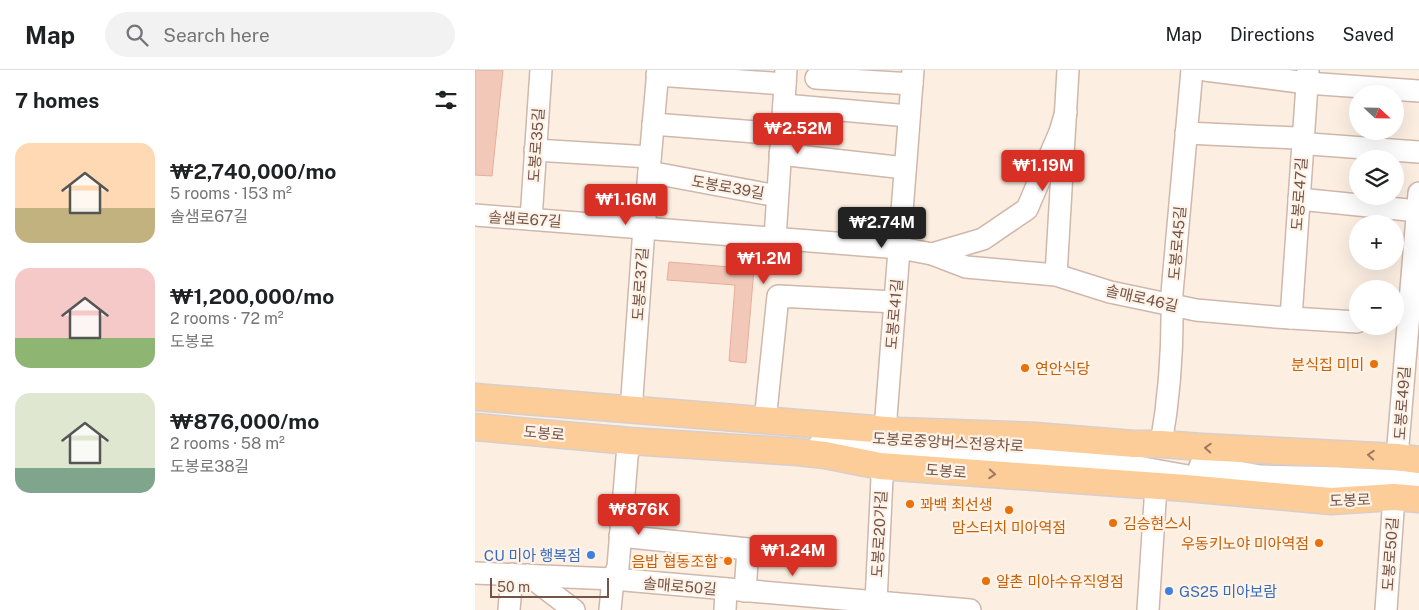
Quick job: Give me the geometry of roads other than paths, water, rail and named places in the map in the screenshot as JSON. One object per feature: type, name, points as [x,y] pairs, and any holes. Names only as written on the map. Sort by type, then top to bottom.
[{"type":"main road","name":"도봉로","points":[[475,397],[885,430],[1035,436],[1134,444],[1408,458]]},
{"type":"main road","name":"도봉로","points":[[475,427],[766,452],[798,452],[880,466],[1156,486],[1331,502],[1406,498]]},
{"type":"street","name":"도봉로35길","points":[[531,219],[541,70]]},
{"type":"street","points":[[1056,275],[1068,70]]},
{"type":"street","name":"도봉로45길","points":[[1161,444],[1166,413],[1172,305],[1192,70]]},
{"type":"street","points":[[1205,70],[1307,76],[1419,91]]},
{"type":"street","points":[[657,72],[785,86],[909,116]]},
{"type":"street","name":"도봉로37길","points":[[631,411],[657,72]]},
{"type":"street","name":"도봉로47길","points":[[1291,318],[1307,76]]},
{"type":"street","name":"도봉로41길","points":[[816,78],[912,77],[885,430]]},
{"type":"street","name":"도봉로39길","points":[[775,238],[785,86]]},
{"type":"street","name":"솔샘로67길","points":[[475,215],[900,248],[931,254],[983,239],[1027,209],[1061,132],[1066,112]]},
{"type":"street","points":[[653,124],[781,144],[905,168]]},
{"type":"street","points":[[1186,133],[1296,138],[1310,144],[1419,152]]},
{"type":"street","points":[[535,150],[649,165]]},
{"type":"street","name":"도봉로39길","points":[[649,165],[777,196]]},
{"type":"street","points":[[1299,199],[1418,202]]},
{"type":"street","name":"도봉로49길","points":[[1408,458],[1407,325],[1416,261],[1418,202]]},
{"type":"street","name":"솔매로46길","points":[[931,254],[966,268],[1056,275],[1110,292],[1196,310],[1349,322]]},
{"type":"street","points":[[765,421],[778,296],[895,302]]},
{"type":"street","name":"도봉로중앙버스전용차로","points":[[475,408],[690,424],[789,434],[1071,448],[1261,476],[1419,482]]},
{"type":"street","points":[[475,414],[824,445],[1027,456],[1143,468],[1223,482],[1293,488],[1419,491]]},
{"type":"street","points":[[609,610],[613,579],[618,567],[630,441]]},
{"type":"street","name":"도봉로20가길","points":[[876,602],[882,478],[880,466]]},
{"type":"street","points":[[1148,610],[1156,486]]},
{"type":"street","name":"도봉로50길","points":[[1386,610],[1406,498]]},
{"type":"street","points":[[620,536],[748,549],[732,597]]},
{"type":"street","points":[[475,573],[613,579]]},
{"type":"street","points":[[509,610],[520,574]]},
{"type":"street","points":[[520,574],[574,610]]},
{"type":"street","name":"솔매로50길","points":[[613,579],[777,602],[876,602],[970,610]]},
{"type":"place","name":"분식집 미미","points":[[1374,364]]},
{"type":"place","name":"연안식당","points":[[1025,368]]},
{"type":"place","name":"꽈백 최선생","points":[[910,504]]},
{"type":"place","name":"맘스터치 미아역점","points":[[1009,510]]},
{"type":"place","name":"김승현스시","points":[[1113,523]]},
{"type":"place","name":"우동키노야 미아역점","points":[[1319,543]]},
{"type":"place","name":"CU 미아 행복점","points":[[591,555]]},
{"type":"place","name":"음밥 협동조합","points":[[728,561]]},
{"type":"place","name":"알촌 미아수유직영점","points":[[986,581]]},
{"type":"place","name":"GS25 미아보람","points":[[1169,591]]}]
